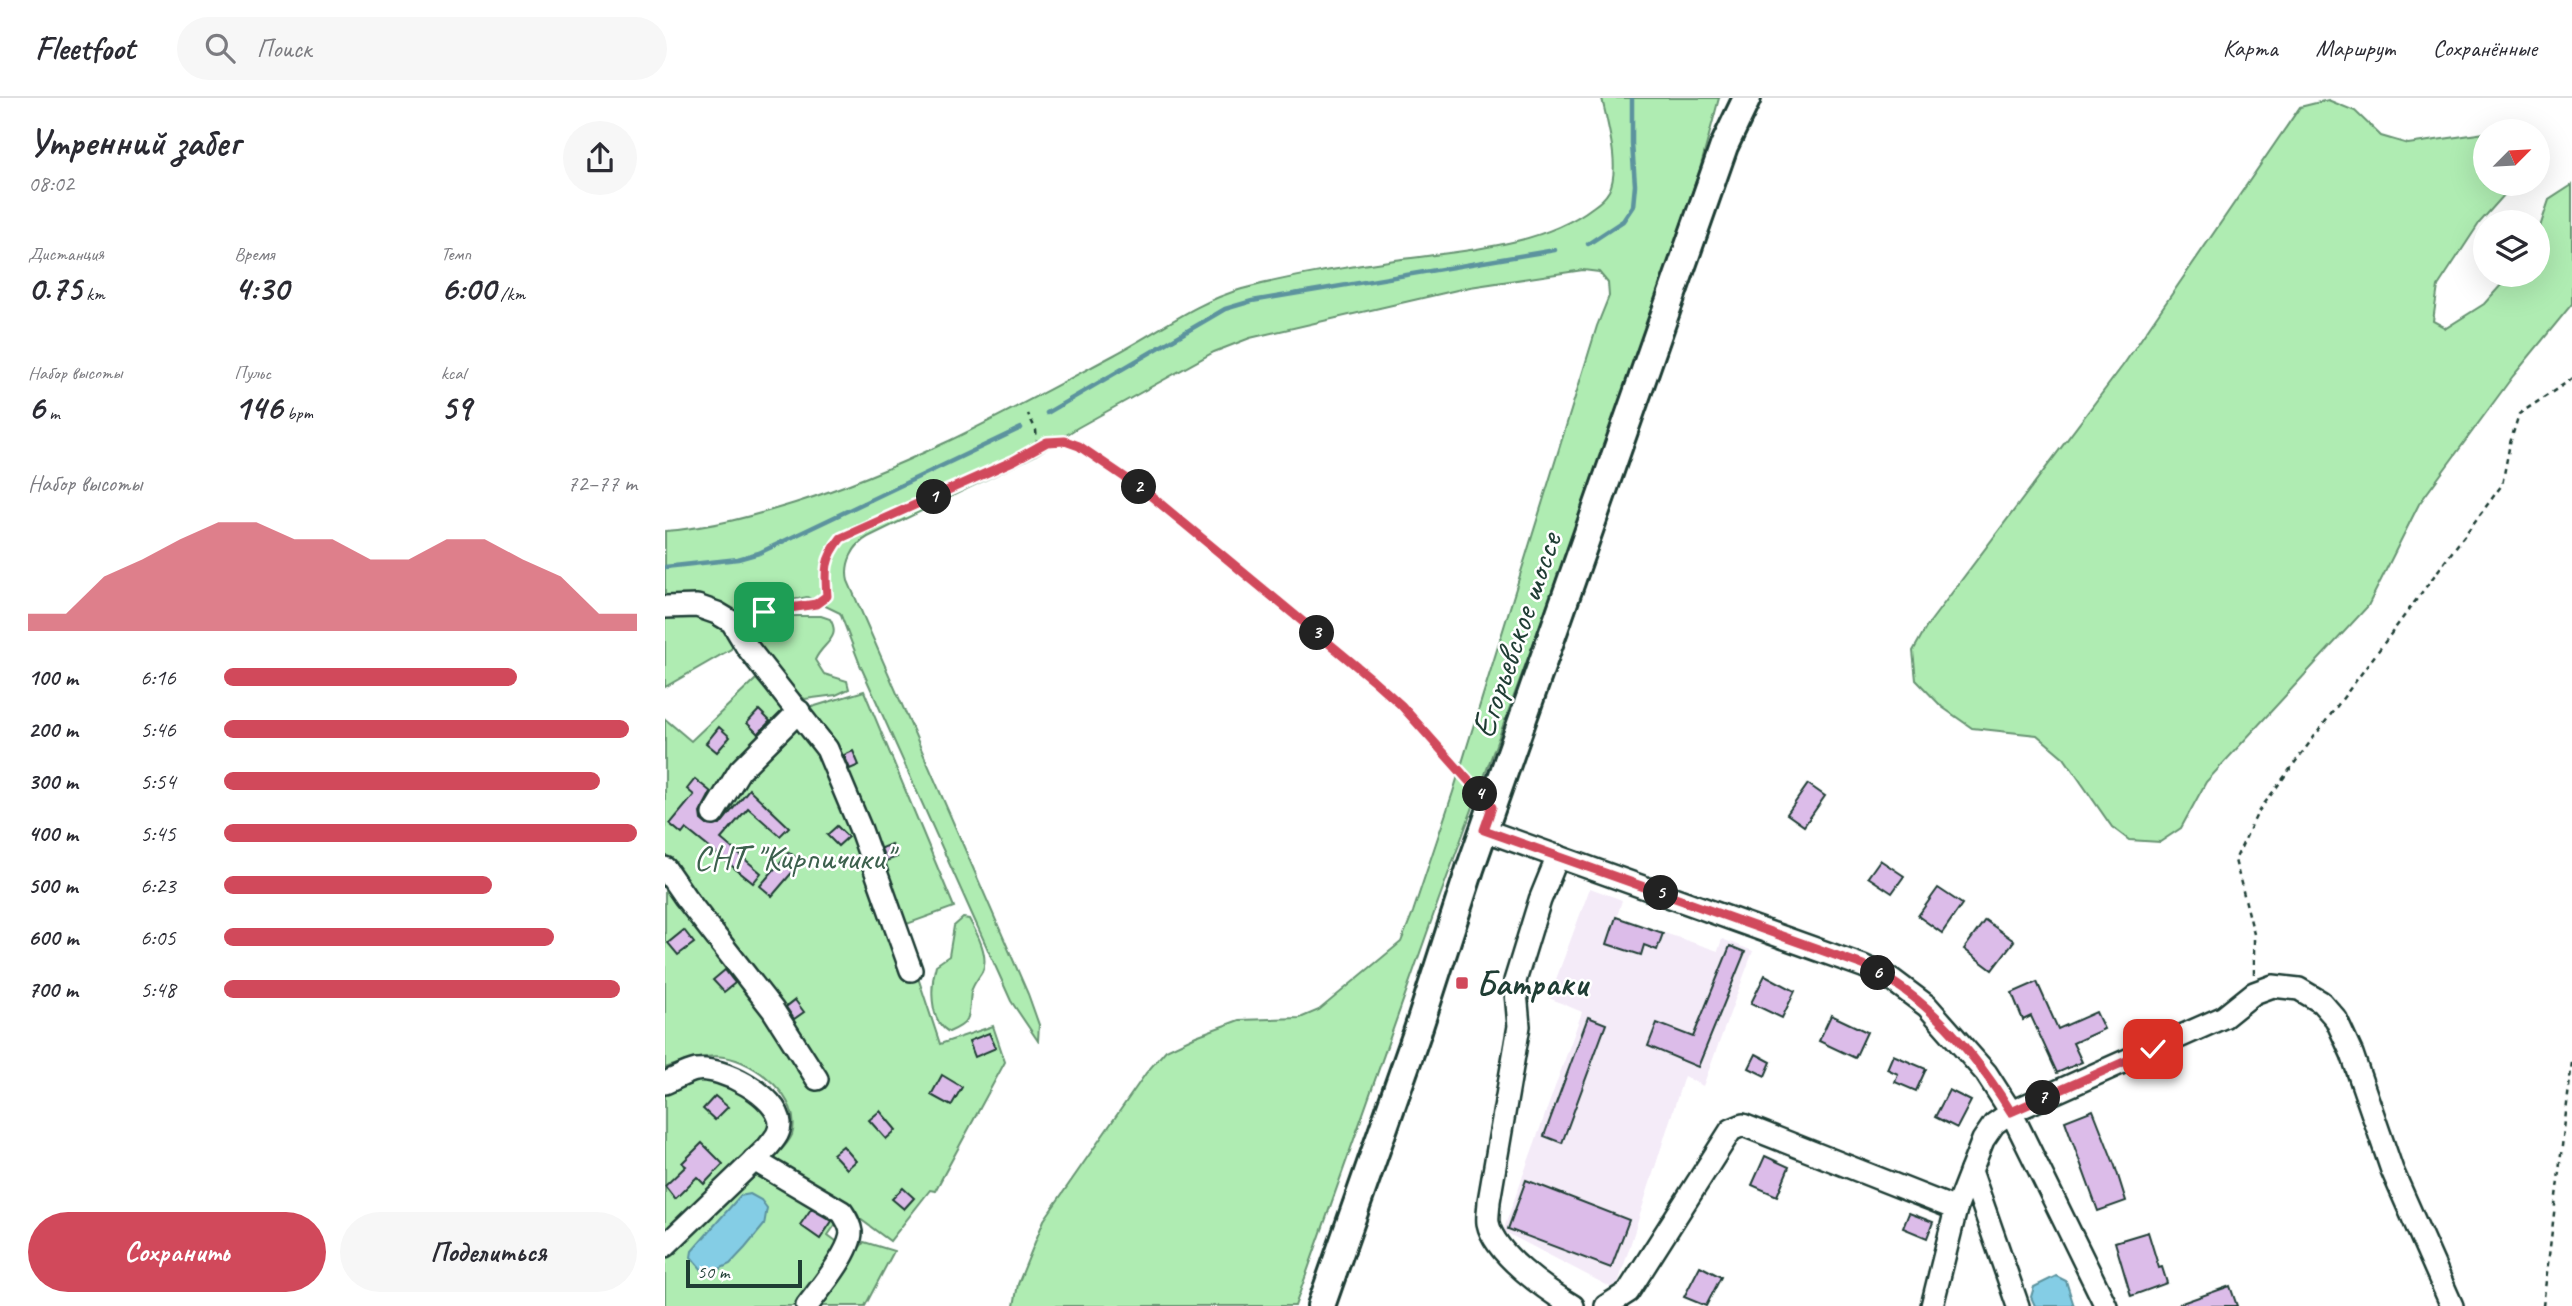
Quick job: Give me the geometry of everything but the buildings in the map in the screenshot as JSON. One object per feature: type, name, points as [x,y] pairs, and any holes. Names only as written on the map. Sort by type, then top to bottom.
[{"type":"main road","name":"Егорьевское шоссе","points":[[1724,146],[1731,98]]},
{"type":"main road","name":"Егорьевское шоссе","points":[[1321,1306],[1724,146],[1747,98]]},
{"type":"street","points":[[665,607],[697,606],[717,612],[731,622],[747,647],[827,749],[861,830],[911,970]]},
{"type":"street","points":[[713,814],[740,770],[799,711]]},
{"type":"street","points":[[1488,819],[1558,856],[1863,965],[1891,979],[1927,1006],[1986,1073],[2011,1112],[2106,1306]]},
{"type":"street","points":[[1558,856],[1540,900],[1515,981],[1519,1026],[1489,1201],[1488,1223],[1506,1253],[1546,1290],[1573,1306]]},
{"type":"street","points":[[665,868],[773,1010],[817,1079]]},
{"type":"street","points":[[1932,1306],[1956,1209],[1983,1140],[1994,1124],[2011,1112],[2224,1017],[2254,993],[2273,986],[2299,989],[2321,1002],[2336,1019],[2352,1054],[2392,1170],[2452,1306]]},
{"type":"street","points":[[665,1083],[696,1070],[729,1074],[746,1083],[774,1108],[780,1121],[779,1133],[665,1246]]},
{"type":"street","points":[[1606,1306],[1628,1292],[1731,1130],[1743,1125],[1956,1209]]},
{"type":"street","points":[[754,1160],[842,1212],[847,1219],[851,1231],[846,1250],[807,1306]]},
{"type":"street","points":[[1971,1171],[2018,1306]]},
{"type":"path","points":[[2254,993],[2254,934],[2235,860],[2258,812],[2502,485],[2519,414],[2572,379]]},
{"type":"path","points":[[1028,414],[1036,430],[1037,443],[1029,452]]},
{"type":"path","points":[[717,612],[764,612],[816,604],[827,596],[826,565],[830,552],[841,538],[1047,442],[1065,441],[1079,446],[1145,491],[1392,696],[1488,819]]},
{"type":"path","points":[[2543,1306],[2572,1062]]},
{"type":"shaded area","points":[[1590,888],[1622,900],[1617,917],[1718,951],[1722,939],[1753,951],[1703,1086],[1684,1076],[1616,1290],[1503,1231],[1582,1012],[1549,998]]},
{"type":"green space","points":[[1602,98],[1719,98],[1700,169],[1642,338],[1295,1306],[1014,1306],[1018,1284],[1044,1220],[1146,1073],[1166,1050],[1239,1020],[1300,1018],[1319,1010],[1401,942],[1453,792],[1597,326],[1609,296],[1608,283],[1599,272],[1583,270],[1470,287],[1250,338],[1214,352],[1077,428],[1034,456],[868,537],[854,550],[847,568],[848,581],[1028,994],[1039,1025],[1038,1041],[1011,1001],[861,667],[840,613],[807,597],[747,609],[731,649],[665,687],[665,531],[715,524],[763,512],[878,473],[997,417],[1192,310],[1242,289],[1322,272],[1501,245],[1573,220],[1602,200],[1612,181],[1612,145]]},
{"type":"green space","points":[[2328,100],[2355,111],[2381,136],[2408,144],[2473,135],[2473,196],[2503,196],[2491,210],[2473,210],[2473,233],[2438,286],[2433,321],[2446,328],[2484,304],[2499,287],[2550,287],[2550,210],[2546,210],[2549,200],[2572,185],[2572,304],[2513,376],[2419,504],[2368,606],[2206,782],[2181,828],[2160,842],[2129,840],[2112,827],[2064,758],[2037,735],[1972,728],[1942,707],[1916,680],[1913,651],[1927,626],[2124,364],[2300,107]]},
{"type":"green space","points":[[788,616],[821,616],[830,619],[834,631],[830,641],[815,660],[824,674],[847,681],[849,689],[836,695],[805,699],[784,684],[752,635],[759,622]]},
{"type":"green space","name":"СНТ \"Кирпичики\"","points":[[756,679],[789,714],[864,691],[954,907],[901,926],[940,1044],[993,1026],[1005,1062],[935,1191],[930,1190],[890,1241],[829,1196],[771,1161],[790,1139],[794,1121],[783,1096],[762,1074],[736,1060],[717,1056],[694,1059],[665,1068],[665,719],[691,741]]},
{"type":"green space","points":[[963,918],[969,919],[979,938],[984,952],[984,966],[971,992],[966,1021],[949,1032],[942,1027],[934,1011],[933,982],[936,965],[949,956],[954,926]]},
{"type":"green space","points":[[695,1078],[727,1079],[769,1111],[775,1128],[741,1163],[840,1218],[828,1235],[840,1244],[798,1306],[665,1306],[665,1090]]},
{"type":"green space","points":[[864,1242],[894,1251],[865,1306],[812,1306]]},
{"type":"water","points":[[750,1194],[761,1200],[767,1208],[764,1225],[730,1264],[709,1274],[691,1257],[692,1251],[740,1196]]},
{"type":"water","points":[[2056,1276],[2066,1281],[2074,1306],[2035,1306],[2031,1297],[2034,1287]]},
{"type":"waterway","points":[[1588,244],[1623,221],[1633,206],[1635,185],[1632,98]]},
{"type":"waterway","points":[[1047,413],[1225,309],[1252,301],[1555,250]]},
{"type":"waterway","points":[[665,567],[738,559],[759,553],[1021,428]]},
{"type":"place","name":"Батраки","points":[[1462,983]]},
{"type":"route","points":[[764,612],[816,604],[827,596],[826,565],[830,552],[841,538],[1013,461],[1047,442],[1065,441],[1079,446],[1145,491],[1401,705],[1492,807],[1484,830],[1863,965],[1891,979],[1927,1006],[1986,1073],[2011,1112],[2153,1049]]}]
